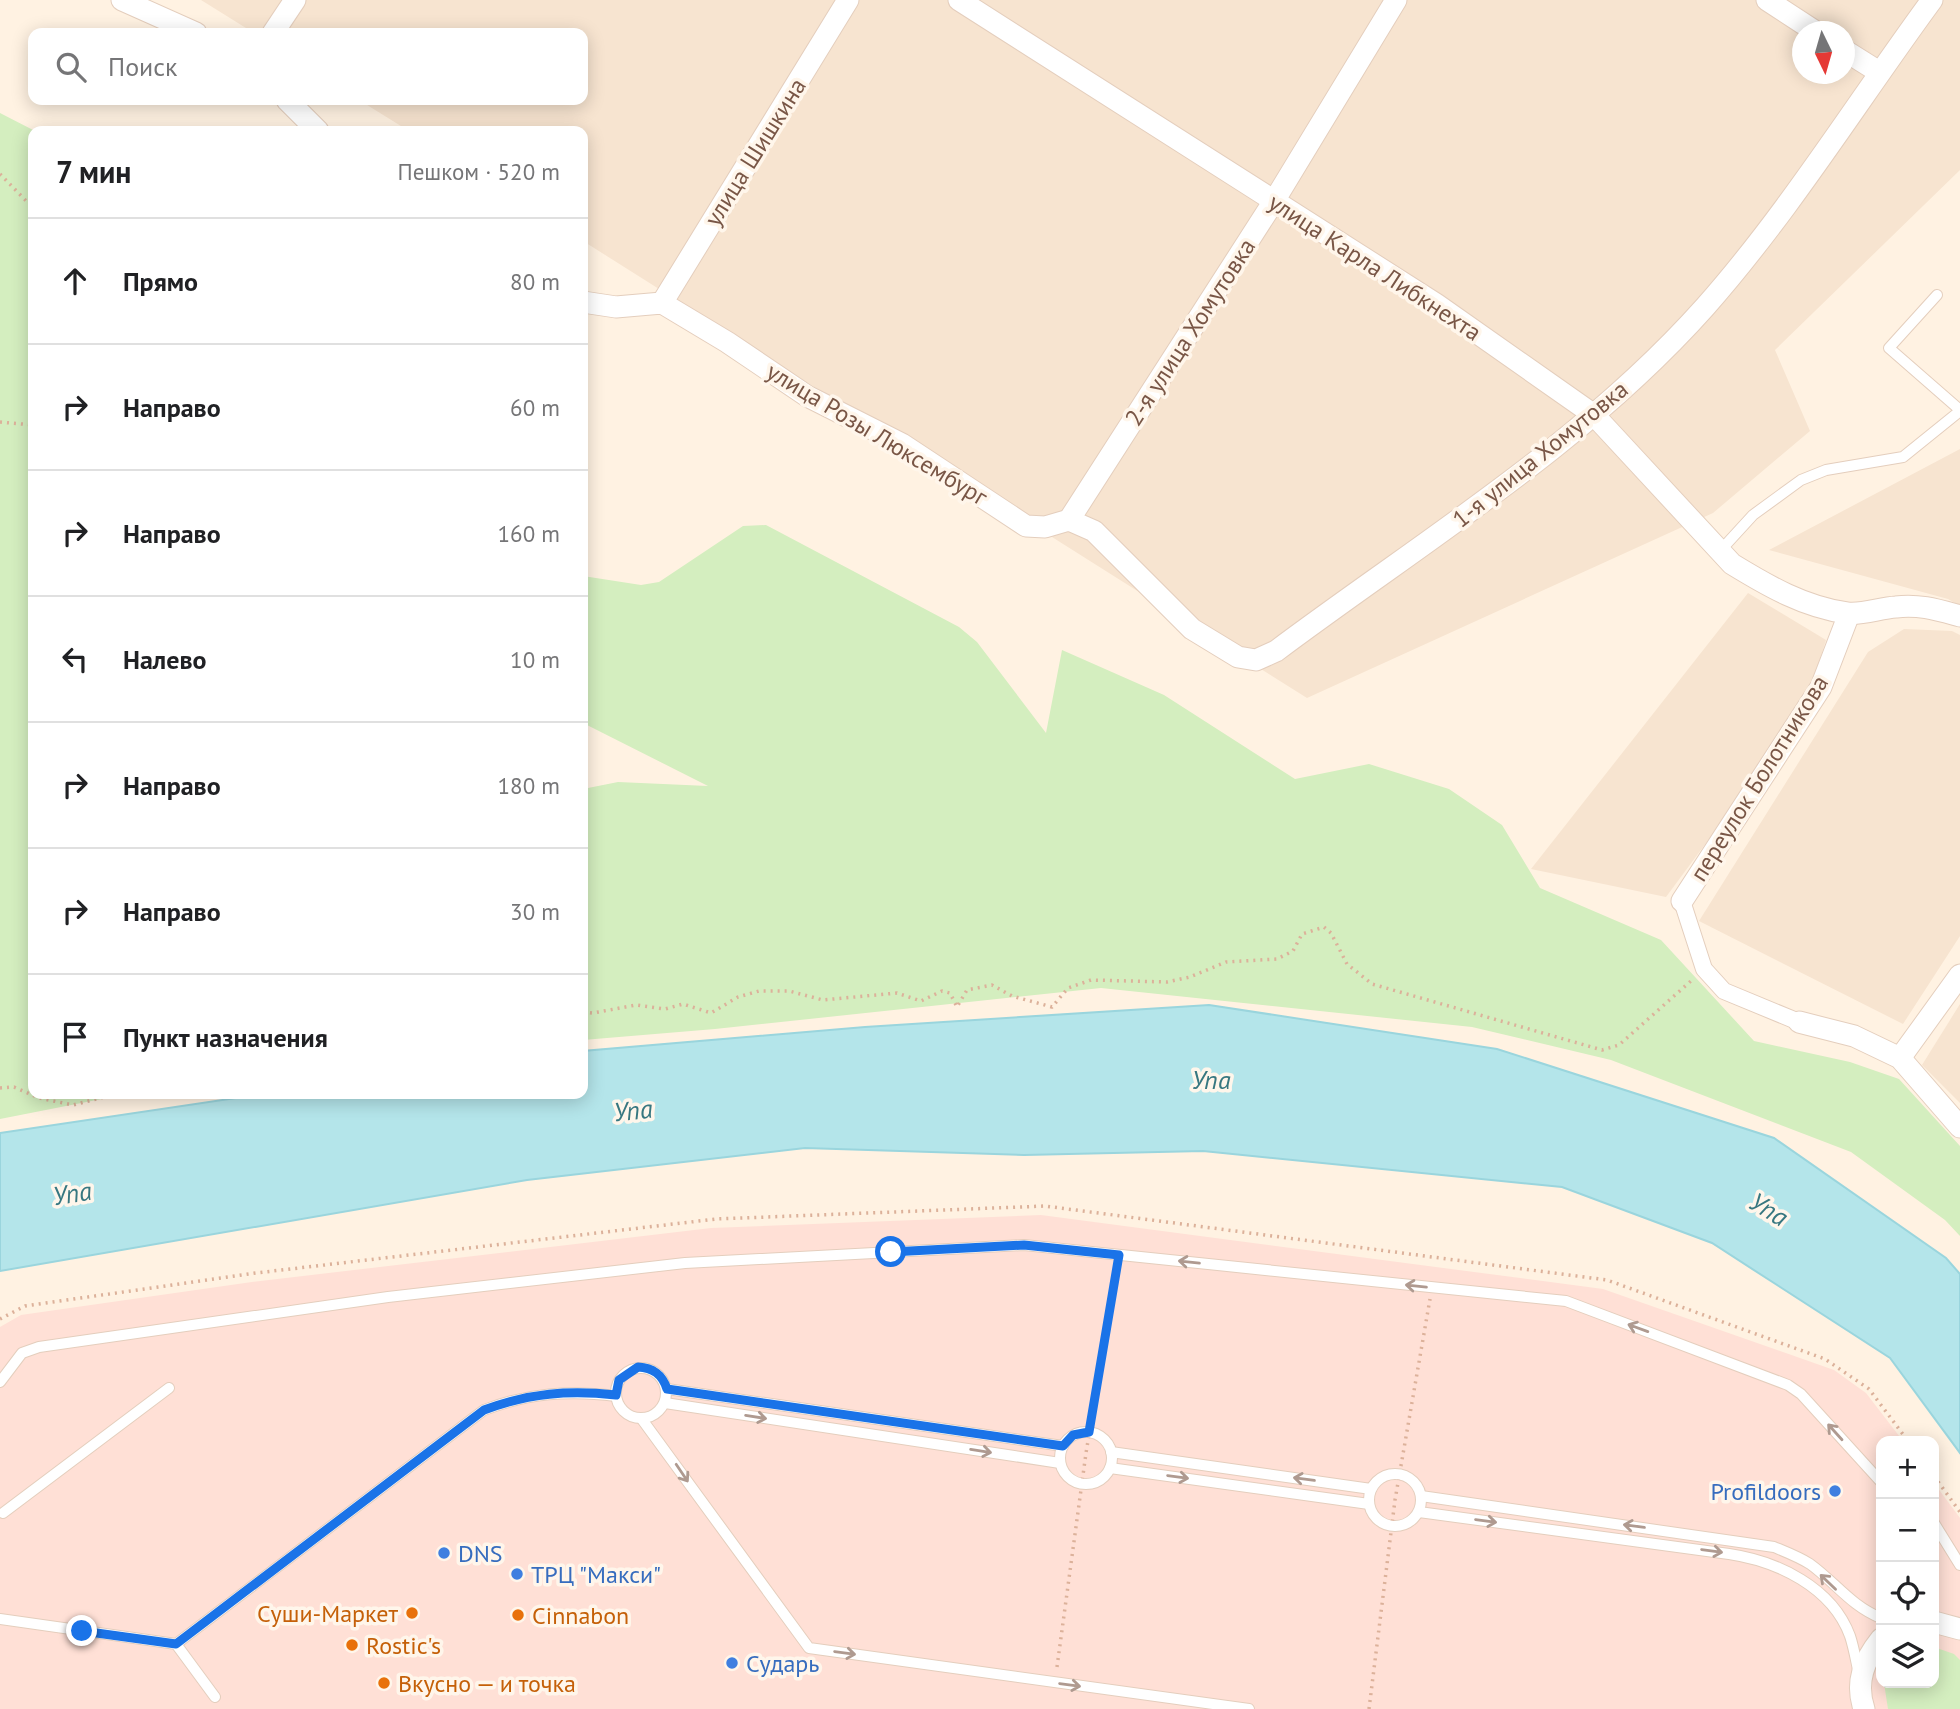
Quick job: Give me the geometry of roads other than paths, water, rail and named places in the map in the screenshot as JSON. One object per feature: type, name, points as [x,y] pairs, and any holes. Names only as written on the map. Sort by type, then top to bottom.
[{"type":"street","points":[[122,0],[185,28]]},
{"type":"street","points":[[276,28],[295,0]]},
{"type":"street","name":"улица Шишкина","points":[[662,303],[848,0]]},
{"type":"street","name":"улица Карла Либкнехта","points":[[959,0],[1436,304],[1594,415],[1732,564],[1782,594],[1849,614]]},
{"type":"street","name":"2-я улица Хомутовка","points":[[1069,520],[1274,201],[1396,0]]},
{"type":"street","points":[[1767,0],[1799,21]]},
{"type":"street","name":"1-я улица Хомутовка","points":[[1069,520],[1094,531],[1192,629],[1238,657],[1256,660],[1276,651],[1474,511],[1594,415],[1705,307],[1779,214],[1932,0]]},
{"type":"street","points":[[1855,57],[1879,72]]},
{"type":"street","points":[[292,105],[313,126]]},
{"type":"street","points":[[588,303],[615,307],[662,303]]},
{"type":"street","name":"улица Розы Люксембург","points":[[662,303],[727,342],[807,396],[902,444],[1026,526],[1045,527],[1069,520]]},
{"type":"street","points":[[1849,614],[1897,606],[1927,606],[1960,617]]},
{"type":"street","name":"переулок Болотникова","points":[[1682,901],[1821,687],[1849,614]]},
{"type":"street","points":[[1682,901],[1704,969],[1724,991],[1799,1022],[1854,1036],[1900,1058],[1960,1127]]},
{"type":"street","points":[[1900,1058],[1960,975]]},
{"type":"street","points":[[1939,1623],[1960,1629]]},
{"type":"street","points":[[1864,1709],[1860,1679],[1867,1657],[1876,1645]]},
{"type":"lane","points":[[1720,551],[1753,515],[1801,480],[1826,470],[1903,457],[1960,410],[1889,348],[1937,295]]},
{"type":"lane","points":[[0,1382],[22,1353],[38,1348],[388,1297],[644,1267],[1024,1245],[1566,1301],[1788,1385],[1801,1394],[1876,1476]]},
{"type":"lane","points":[[641,1418],[655,1414],[665,1404],[667,1389],[664,1381],[653,1370],[638,1367],[619,1380],[616,1395],[621,1409],[641,1418],[809,1648],[1249,1709]]},
{"type":"lane","points":[[3,1513],[169,1388]]},
{"type":"lane","points":[[667,1389],[1063,1446]]},
{"type":"lane","points":[[0,1619],[176,1644],[484,1410],[529,1396],[558,1392],[616,1395]]},
{"type":"lane","points":[[665,1404],[1060,1463]]},
{"type":"lane","points":[[1089,1432],[1103,1438],[1111,1452],[1110,1468],[1099,1480],[1082,1484],[1069,1477],[1060,1463],[1063,1446],[1073,1435],[1089,1432]]},
{"type":"lane","points":[[1111,1452],[1371,1489]]},
{"type":"lane","points":[[1110,1468],[1369,1504]]},
{"type":"lane","points":[[1399,1475],[1414,1482],[1421,1496],[1419,1512],[1410,1522],[1391,1526],[1379,1521],[1369,1504],[1371,1489],[1383,1477],[1399,1475]]},
{"type":"lane","points":[[1421,1496],[1774,1547],[1811,1565],[1842,1595],[1865,1612],[1876,1616]]},
{"type":"lane","points":[[1419,1512],[1736,1555],[1769,1563],[1798,1577],[1823,1597],[1840,1618],[1849,1635],[1860,1679]]},
{"type":"lane","points":[[1939,1531],[1960,1565]]},
{"type":"lane","points":[[176,1644],[215,1697]]},
{"type":"water","name":"Упа","points":[[1209,1005],[1497,1049],[1774,1138],[1946,1258],[1960,1274],[1960,1453],[1890,1358],[1712,1243],[1562,1187],[1203,1151],[1024,1155],[805,1148],[527,1180],[0,1271],[0,1133],[229,1099],[588,1099],[588,1051],[865,1027]]},
{"type":"place","name":"Profildoors","points":[[1835,1491]]},
{"type":"place","name":"DNS","points":[[444,1553]]},
{"type":"place","name":"ТРЦ \"Макси\"","points":[[517,1574]]},
{"type":"place","name":"Суши-Маркет","points":[[412,1613]]},
{"type":"place","name":"Cinnabon","points":[[518,1615]]},
{"type":"place","name":"Rostic's","points":[[352,1645]]},
{"type":"place","name":"Сударь","points":[[732,1663]]},
{"type":"place","name":"Вкусно — и точка","points":[[384,1683]]}]
